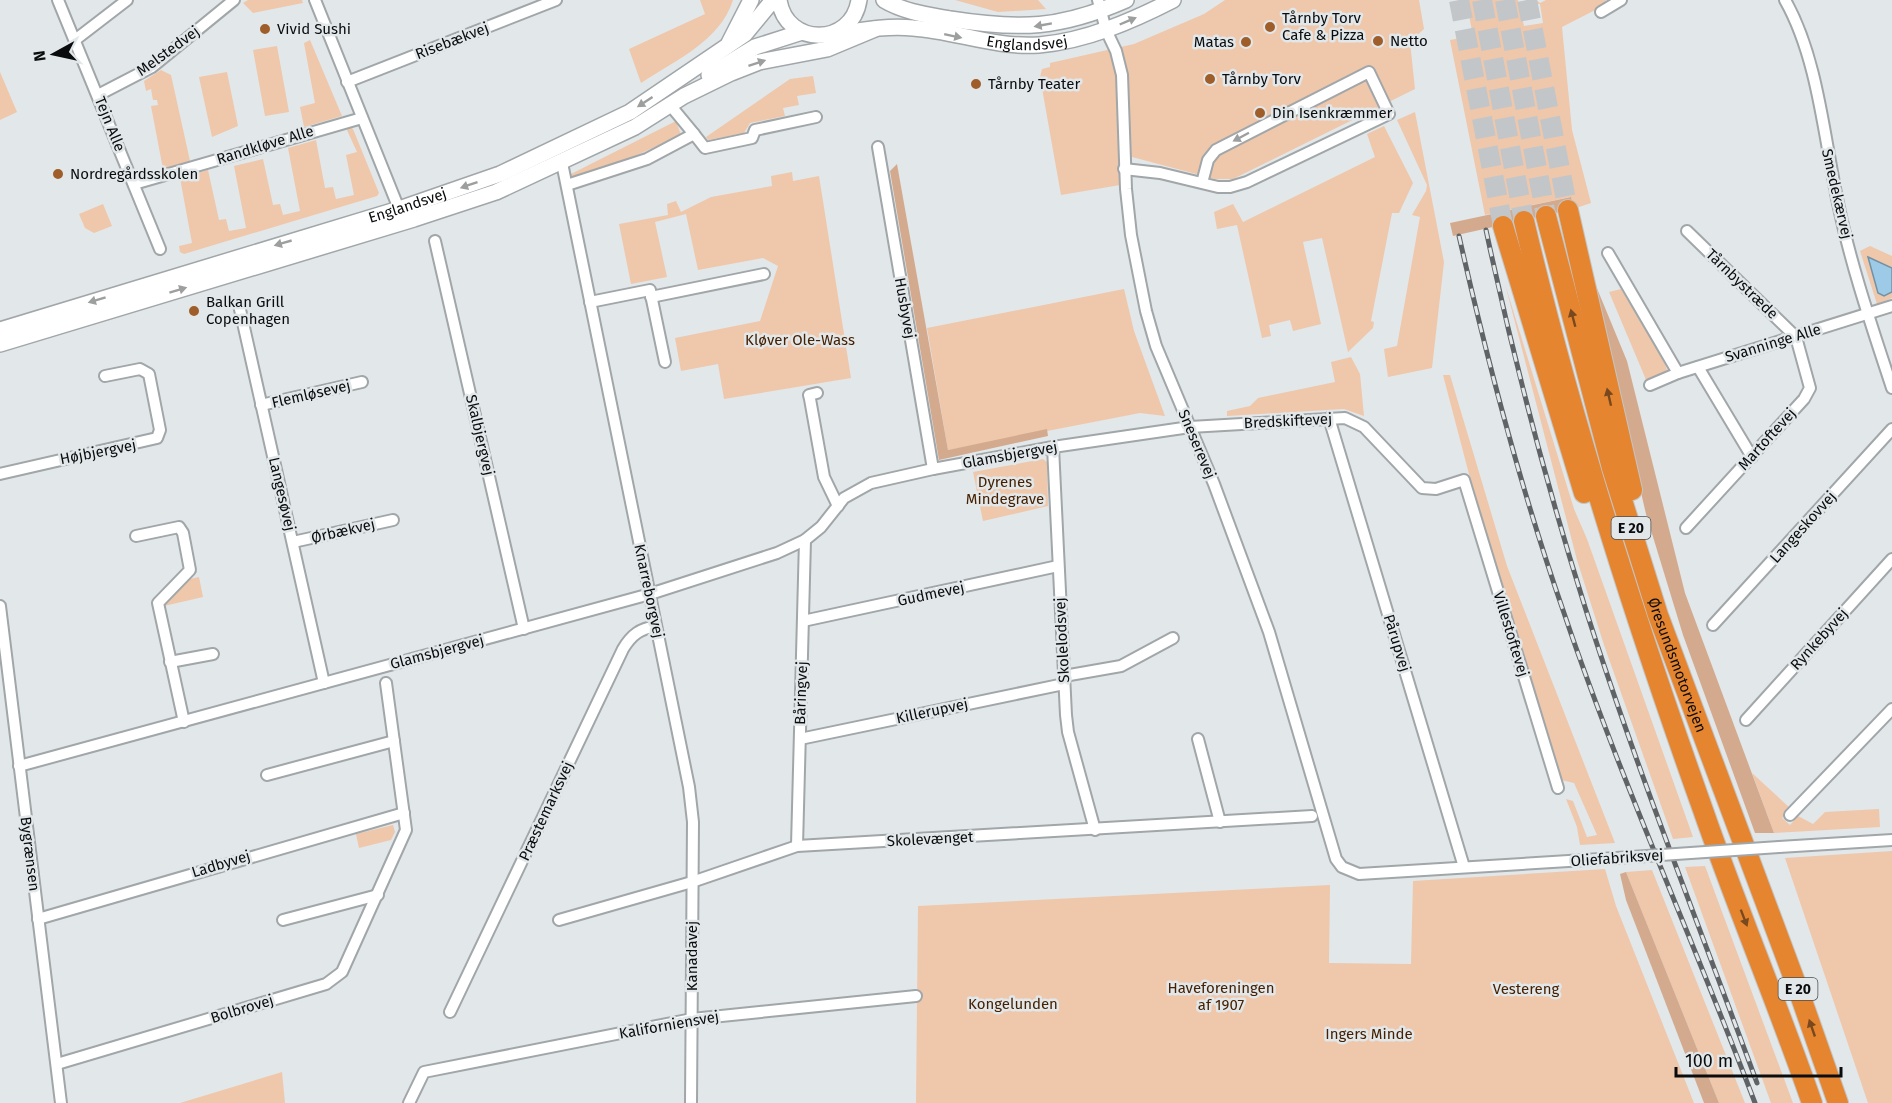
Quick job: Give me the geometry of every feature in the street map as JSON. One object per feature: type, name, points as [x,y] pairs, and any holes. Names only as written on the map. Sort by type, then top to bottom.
[{"type":"highway","points":[[1568,210],[1613,415],[1646,548],[1745,833],[1756,875]]},
{"type":"highway","name":"Øresundsmotorvejen","points":[[1546,216],[1612,468],[1658,615],[1756,875],[1838,1103]]},
{"type":"highway","name":"Øresundsmotorvejen","points":[[1524,221],[1547,318],[1611,541],[1704,813],[1776,1001],[1812,1103]]},
{"type":"highway","points":[[1503,226],[1569,448],[1626,616],[1675,753],[1704,813]]},
{"type":"street","name":"Tejn Alle","points":[[58,0],[160,249]]},
{"type":"street","points":[[75,40],[127,0]]},
{"type":"street","name":"Melstedvej","points":[[98,95],[152,67],[234,0]]},
{"type":"street","points":[[315,0],[399,209]]},
{"type":"street","name":"Risebækvej","points":[[347,82],[556,0]]},
{"type":"street","points":[[725,50],[751,0]]},
{"type":"street","name":"Englandsvej","points":[[0,330],[399,209],[500,174],[563,146],[630,112],[725,50],[745,34],[772,0]]},
{"type":"street","points":[[779,0],[784,15],[802,32]]},
{"type":"street","points":[[831,34],[852,20],[859,0]]},
{"type":"street","name":"Englandsvej","points":[[884,0],[919,14],[1013,28],[1046,25],[1099,5],[1126,0]]},
{"type":"street","name":"Englandsvej","points":[[684,96],[694,84],[737,56],[755,47],[802,32],[821,36],[914,27],[980,41],[1012,45],[1040,45],[1106,30],[1173,0]]},
{"type":"street","points":[[1601,12],[1620,0]]},
{"type":"street","name":"Smedekærvej","points":[[1785,0],[1800,29],[1811,70],[1839,207],[1868,314],[1892,388]]},
{"type":"street","name":"Sneserevej","points":[[1099,5],[1122,75],[1124,169],[1131,236],[1146,311],[1156,346],[1190,427],[1269,632],[1336,859],[1342,867]]},
{"type":"street","name":"Englandsvej","points":[[0,344],[496,192],[635,127],[684,96],[759,62],[827,50],[875,29]]},
{"type":"street","points":[[1124,169],[1160,172],[1202,183],[1224,187],[1247,182],[1389,114],[1369,72],[1216,150],[1208,160],[1202,183]]},
{"type":"street","points":[[670,105],[705,148],[752,138],[755,130],[816,117]]},
{"type":"street","name":"Randkløve Alle","points":[[134,184],[362,118]]},
{"type":"street","points":[[567,185],[647,159],[694,134]]},
{"type":"street","name":"Husbyvej","points":[[878,147],[933,469]]},
{"type":"street","name":"Knarreborgvej","points":[[562,163],[689,788],[693,822],[692,882]]},
{"type":"street","name":"Tårnbystræde","points":[[1687,231],[1796,337]]},
{"type":"street","name":"Skalbjergvej","points":[[435,241],[524,628]]},
{"type":"street","points":[[1608,253],[1678,373]]},
{"type":"street","points":[[651,297],[764,274]]},
{"type":"street","points":[[590,302],[650,290],[664,362]]},
{"type":"street","name":"Langesøvej","points":[[239,305],[324,683]]},
{"type":"street","name":"Svanninge Alle","points":[[1650,385],[1678,373],[1892,306]]},
{"type":"street","name":"Martoftevej","points":[[1686,528],[1804,399],[1810,388],[1796,337]]},
{"type":"street","points":[[1698,367],[1752,457]]},
{"type":"street","name":"Højbjergvej","points":[[0,474],[157,438],[159,430],[149,374],[140,369],[105,376]]},
{"type":"street","name":"Flemløsevej","points":[[261,405],[362,382]]},
{"type":"street","points":[[817,393],[809,395],[813,418],[824,477],[838,506]]},
{"type":"street","name":"Pårupvej","points":[[1329,418],[1464,867]]},
{"type":"street","name":"Bredskiftevej","points":[[1190,427],[1345,418],[1364,427],[1422,488],[1437,489],[1464,480]]},
{"type":"street","name":"Glamsbjergvej","points":[[20,766],[650,594],[777,553],[805,540],[821,527],[844,498],[871,483],[1053,447],[1190,427]]},
{"type":"street","name":"Langeskovvej","points":[[1713,625],[1892,429]]},
{"type":"street","name":"Skolelodsvej","points":[[1053,447],[1068,732],[1095,830]]},
{"type":"street","name":"Villestoftevej","points":[[1464,480],[1558,788]]},
{"type":"street","name":"Ørbækvej","points":[[293,542],[393,520]]},
{"type":"street","points":[[136,536],[172,527],[179,528],[183,533],[190,570],[158,603],[184,722]]},
{"type":"street","name":"Båringvej","points":[[797,846],[805,540]]},
{"type":"street","name":"Rynkebyvej","points":[[1746,720],[1892,559]]},
{"type":"street","name":"Gudmevej","points":[[803,621],[1058,566]]},
{"type":"street","name":"Bygrænsen","points":[[0,606],[61,1103]]},
{"type":"street","name":"Præstemarksvej","points":[[450,1012],[623,649],[631,636],[643,629],[656,626]]},
{"type":"street","name":"Killerupvej","points":[[800,739],[1121,666],[1173,638]]},
{"type":"street","points":[[170,662],[213,654]]},
{"type":"street","name":"Bolbrovej","points":[[57,1064],[326,984],[342,972],[406,830],[386,683]]},
{"type":"street","points":[[1790,815],[1892,709]]},
{"type":"street","points":[[1198,739],[1220,822]]},
{"type":"street","points":[[267,775],[394,741]]},
{"type":"street","name":"Ladbyvej","points":[[38,919],[404,813]]},
{"type":"street","name":"Skolevænget","points":[[559,920],[692,882],[797,846],[1312,816]]},
{"type":"street","name":"Oliefabriksvej","points":[[1342,867],[1359,874],[1892,840]]},
{"type":"street","name":"Kanadavej","points":[[691,1103],[692,882]]},
{"type":"street","points":[[283,920],[378,895]]},
{"type":"street","name":"Kaliforniensvej","points":[[409,1103],[424,1072],[692,1019],[916,996]]},
{"type":"green space","points":[[248,0],[302,0],[303,3],[253,13],[243,3]]},
{"type":"green space","points":[[700,0],[733,0],[727,14],[707,38],[641,83],[629,49],[705,14]]},
{"type":"green space","points":[[955,0],[1038,0],[1046,9],[998,12]]},
{"type":"green space","points":[[1225,0],[1419,0],[1424,29],[1410,42],[1415,89],[1233,179],[1215,179],[1132,157],[1125,159],[1126,184],[1061,195],[1040,77],[1042,69],[1050,67],[1050,63],[1134,44],[1204,14]]},
{"type":"green space","points":[[1466,0],[1518,0],[1524,26],[1543,23],[1540,4],[1536,4],[1536,0],[1540,3],[1546,0],[1606,0],[1603,6],[1562,27],[1572,130],[1591,203],[1573,209],[1570,197],[1485,215],[1450,40],[1473,36]]},
{"type":"green space","points":[[310,40],[342,116],[304,127],[300,107],[315,103],[304,43]]},
{"type":"green space","points":[[277,46],[289,112],[265,116],[253,50]]},
{"type":"green space","points":[[161,70],[171,75],[190,161],[163,169],[151,106],[158,105],[157,100],[153,100],[151,89],[146,91],[144,81]]},
{"type":"green space","points":[[0,72],[17,112],[0,120]]},
{"type":"green space","points":[[227,72],[238,126],[212,137],[199,77]]},
{"type":"green space","points":[[813,76],[816,93],[797,96],[799,105],[783,108],[785,116],[750,123],[744,133],[708,140],[706,137],[790,79]]},
{"type":"green space","points":[[1415,112],[1444,262],[1432,368],[1388,377],[1384,349],[1397,346],[1420,217],[1412,215],[1427,185],[1397,120]]},
{"type":"green space","points":[[676,121],[681,135],[626,160],[573,177],[569,175]]},
{"type":"green space","points":[[1384,126],[1413,183],[1399,213],[1392,213],[1371,321],[1374,322],[1373,328],[1348,352],[1322,238],[1303,242],[1321,324],[1293,331],[1290,320],[1269,325],[1271,336],[1262,338],[1237,225],[1217,229],[1214,212],[1233,204],[1243,222],[1375,157],[1367,134]]},
{"type":"green space","points":[[346,128],[353,129],[379,193],[377,196],[184,254],[180,252],[179,246],[192,243],[180,178],[208,170],[219,220],[226,219],[229,231],[246,228],[234,166],[263,159],[273,205],[280,204],[283,215],[300,211],[288,148],[316,140],[325,188],[333,187],[336,199],[354,195],[346,155],[357,152]]},
{"type":"green space","name":"Kløver Ole-Wass","points":[[792,172],[793,181],[819,176],[851,378],[724,399],[718,364],[681,371],[675,338],[760,321],[778,266],[763,258],[698,270],[686,214],[655,222],[667,277],[631,284],[619,224],[668,215],[667,204],[676,201],[681,212],[711,197],[772,186],[771,176]]},
{"type":"green space","points":[[103,204],[112,226],[94,233],[85,228],[79,214]]},
{"type":"green space","points":[[1870,246],[1892,256],[1892,298],[1877,304],[1860,251]]},
{"type":"green space","points":[[1505,284],[1574,509],[1587,539],[1693,837],[1673,839],[1604,645],[1577,560]]},
{"type":"green space","points":[[1124,289],[1134,331],[1165,416],[1140,413],[948,450],[927,328]]},
{"type":"green space","points":[[1621,289],[1664,361],[1667,370],[1647,382],[1609,292]]},
{"type":"green space","points":[[1351,357],[1360,374],[1364,416],[1344,409],[1227,416],[1227,411],[1250,406],[1258,398],[1335,382],[1331,362]]},
{"type":"green space","points":[[1443,375],[1450,375],[1507,566],[1615,843],[1580,845],[1577,827],[1566,799],[1573,801],[1587,837],[1597,835],[1574,783],[1561,780],[1469,474]]},
{"type":"green space","name":"Dyrenes Mindegrave","points":[[1043,459],[1047,462],[1048,506],[983,521],[973,472]]},
{"type":"green space","points":[[199,577],[203,597],[164,606],[190,579]]},
{"type":"green space","points":[[1752,773],[1791,809],[1782,818],[1790,825],[1798,816],[1813,824],[1825,812],[1879,809],[1880,827],[1774,833]]},
{"type":"green space","points":[[393,825],[395,832],[391,840],[359,848],[356,834]]},
{"type":"green space","points":[[1892,851],[1892,1103],[1868,1103],[1785,858]]},
{"type":"green space","points":[[1705,866],[1793,1103],[1771,1103],[1685,867]]},
{"type":"green space","points":[[1605,869],[1616,906],[1694,1103],[916,1103],[918,906],[1330,885],[1329,963],[1411,964],[1413,881]]},
{"type":"green space","points":[[1652,870],[1745,1103],[1719,1103],[1626,872]]},
{"type":"green space","points":[[282,1072],[285,1103],[180,1103]]},
{"type":"shaded area","points":[[897,164],[948,450],[1047,429],[1048,436],[939,460],[890,171]]},
{"type":"shaded area","points":[[1571,197],[1573,209],[1453,236],[1450,223]]},
{"type":"shaded area","points":[[1589,269],[1627,361],[1685,593],[1774,833],[1755,833],[1683,635],[1646,514]]},
{"type":"shaded area","points":[[1626,872],[1719,1103],[1704,1103],[1626,900],[1620,874]]},
{"type":"water","points":[[1868,257],[1892,268],[1892,292],[1884,296],[1878,293]]},
{"type":"tunnel","points":[[1459,0],[1503,226]]},
{"type":"tunnel","points":[[1482,0],[1524,221]]},
{"type":"tunnel","points":[[1505,0],[1546,216]]},
{"type":"tunnel","points":[[1527,0],[1568,210]]},
{"type":"railway","points":[[1486,230],[1531,420],[1585,607],[1647,787],[1757,1083]]},
{"type":"railway","points":[[1459,236],[1506,426],[1548,567],[1609,737],[1755,1103]]},
{"type":"place","name":"Tårnby Torv Cafe & Pizza","points":[[1270,27]]},
{"type":"place","name":"Vivid Sushi","points":[[265,29]]},
{"type":"place","name":"Netto","points":[[1378,41]]},
{"type":"place","name":"Matas","points":[[1246,42]]},
{"type":"place","name":"Tårnby Torv","points":[[1210,79]]},
{"type":"place","name":"Tårnby Teater","points":[[976,84]]},
{"type":"place","name":"Din Isenkræmmer","points":[[1260,113]]},
{"type":"place","name":"Nordregårdsskolen","points":[[58,174]]},
{"type":"place","name":"Balkan Grill Copenhagen","points":[[194,311]]},
{"type":"park label","name":"Vestereng","points":[[1526,989]]},
{"type":"park label","name":"Haveforeningen af 1907","points":[[1221,996]]},
{"type":"park label","name":"Kongelunden","points":[[1013,1004]]},
{"type":"park label","name":"Ingers Minde","points":[[1369,1034]]}]
